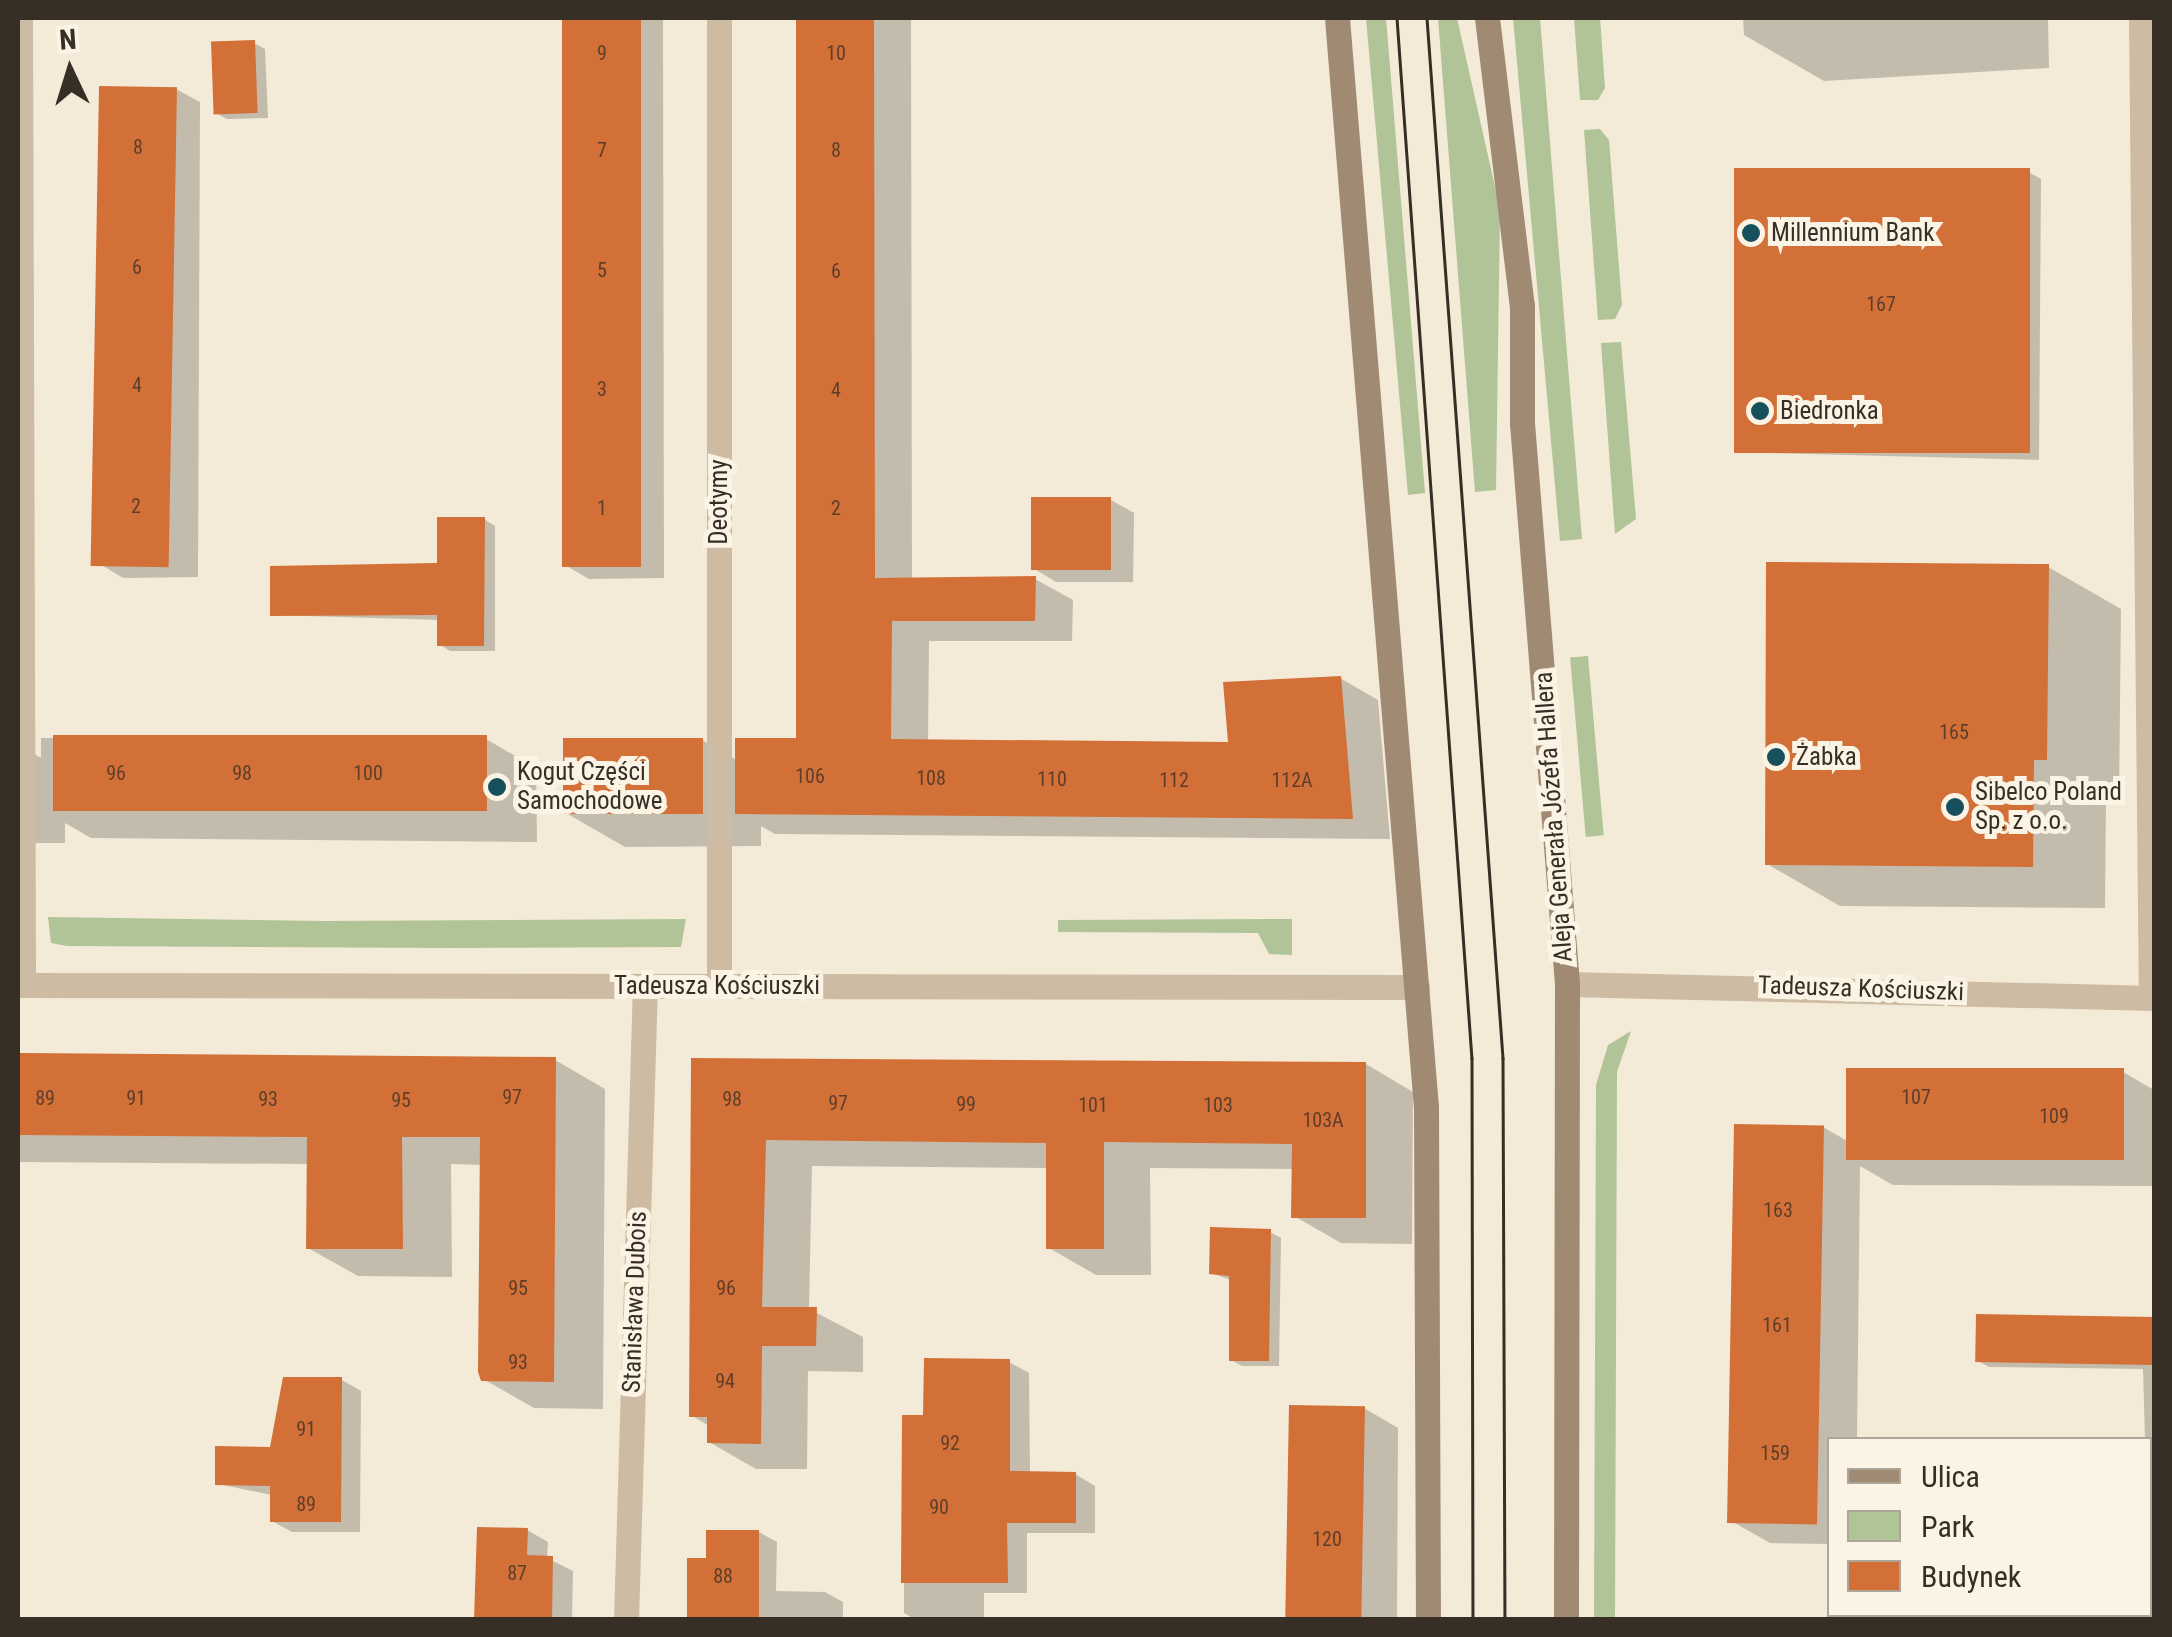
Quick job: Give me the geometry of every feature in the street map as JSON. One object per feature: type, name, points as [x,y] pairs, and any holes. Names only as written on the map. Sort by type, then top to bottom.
[{"type":"main road","points":[[1337,18],[1417,987],[1428,1620]]},
{"type":"main road","name":"Aleja Generała Józefa Hallera","points":[[1487,18],[1522,306],[1522,422],[1567,984],[1566,1620]]},
{"type":"street","points":[[20,18],[20,985]]},
{"type":"street","name":"Deotymy","points":[[718,18],[719,986]]},
{"type":"street","points":[[2141,18],[2153,998]]},
{"type":"street","name":"Tadeusza Kościuszki","points":[[1567,984],[2153,998]]},
{"type":"street","name":"Tadeusza Kościuszki","points":[[20,985],[1417,987]]},
{"type":"street","name":"Stanisława Dubois","points":[[626,1620],[645,985]]},
{"type":"green space","points":[[1366,18],[1386,18],[1425,493],[1408,495]]},
{"type":"green space","points":[[1438,18],[1457,18],[1500,209],[1496,490],[1475,492]]},
{"type":"green space","points":[[1513,18],[1540,18],[1582,539],[1560,541]]},
{"type":"green space","points":[[1574,18],[1600,18],[1605,88],[1598,100],[1580,100]]},
{"type":"green space","points":[[1600,129],[1609,140],[1622,305],[1615,319],[1598,320],[1584,130]]},
{"type":"green space","points":[[1621,342],[1636,519],[1615,534],[1601,343]]},
{"type":"green space","points":[[1588,656],[1604,835],[1586,837],[1570,658]]},
{"type":"green space","points":[[48,917],[324,921],[686,919],[681,947],[451,948],[67,946],[51,943]]},
{"type":"green space","points":[[1292,919],[1292,955],[1269,954],[1258,933],[1058,932],[1058,920]]},
{"type":"green space","points":[[1631,1031],[1617,1072],[1615,1619],[1594,1619],[1596,1085],[1608,1045]]},
{"type":"building","points":[[562,18],[641,18],[641,567],[562,567]]},
{"type":"building","points":[[796,18],[874,18],[875,578],[1036,576],[1035,621],[892,621],[891,739],[1228,742],[1223,682],[1341,676],[1353,819],[735,814],[735,738],[796,738]]},
{"type":"building","points":[[255,40],[258,113],[214,114],[211,42]]},
{"type":"building","points":[[99,86],[177,87],[169,567],[91,566]]},
{"type":"building","points":[[1734,168],[2030,168],[2030,453],[1734,453]]},
{"type":"building","points":[[1031,497],[1111,497],[1111,570],[1031,570]]},
{"type":"building","points":[[437,517],[485,517],[484,646],[437,646],[437,615],[270,616],[270,566],[437,563]]},
{"type":"building","points":[[1766,562],[2049,564],[2047,760],[2034,760],[2033,867],[1765,865]]},
{"type":"building","points":[[53,735],[487,735],[487,811],[53,811]]},
{"type":"building","points":[[563,738],[703,738],[703,814],[563,814]]},
{"type":"building","points":[[20,1053],[556,1057],[554,1382],[481,1381],[478,1372],[480,1137],[402,1137],[403,1249],[306,1249],[307,1137],[18,1135]]},
{"type":"building","points":[[691,1058],[1366,1062],[1366,1218],[1291,1218],[1292,1144],[1104,1142],[1104,1249],[1046,1249],[1046,1143],[766,1140],[762,1307],[817,1307],[816,1346],[762,1346],[761,1444],[707,1443],[707,1417],[689,1417]]},
{"type":"building","points":[[1846,1068],[2124,1068],[2124,1160],[1846,1160]]},
{"type":"building","points":[[1734,1124],[1824,1126],[1817,1525],[1727,1523]]},
{"type":"building","points":[[1210,1227],[1271,1229],[1269,1361],[1229,1361],[1229,1276],[1209,1274]]},
{"type":"building","points":[[1976,1314],[2154,1317],[2153,1365],[1975,1362]]},
{"type":"building","points":[[924,1358],[1010,1359],[1010,1471],[1076,1472],[1076,1523],[1007,1523],[1008,1583],[901,1583],[902,1415],[923,1415]]},
{"type":"building","points":[[283,1377],[342,1377],[341,1522],[270,1522],[270,1486],[215,1485],[215,1446],[270,1447]]},
{"type":"building","points":[[1289,1405],[1365,1406],[1361,1620],[1285,1620]]},
{"type":"building","points":[[477,1527],[528,1528],[527,1555],[553,1556],[552,1620],[474,1620]]},
{"type":"building","points":[[706,1530],[759,1530],[759,1620],[687,1620],[687,1558],[706,1558]]},
{"type":"tram line","points":[[1397,18],[1472,1058],[1473,1620]]},
{"type":"tram line","points":[[1427,18],[1503,1058],[1505,1620]]},
{"type":"place","name":"Millennium Bank","points":[[1751,233]]},
{"type":"place","name":"Biedronka","points":[[1760,411]]},
{"type":"place","name":"Żabka","points":[[1776,757]]},
{"type":"place","name":"Kogut Części Samochodowe","points":[[497,787]]},
{"type":"place","name":"Sibelco Poland Sp. z o.o.","points":[[1955,807]]}]
